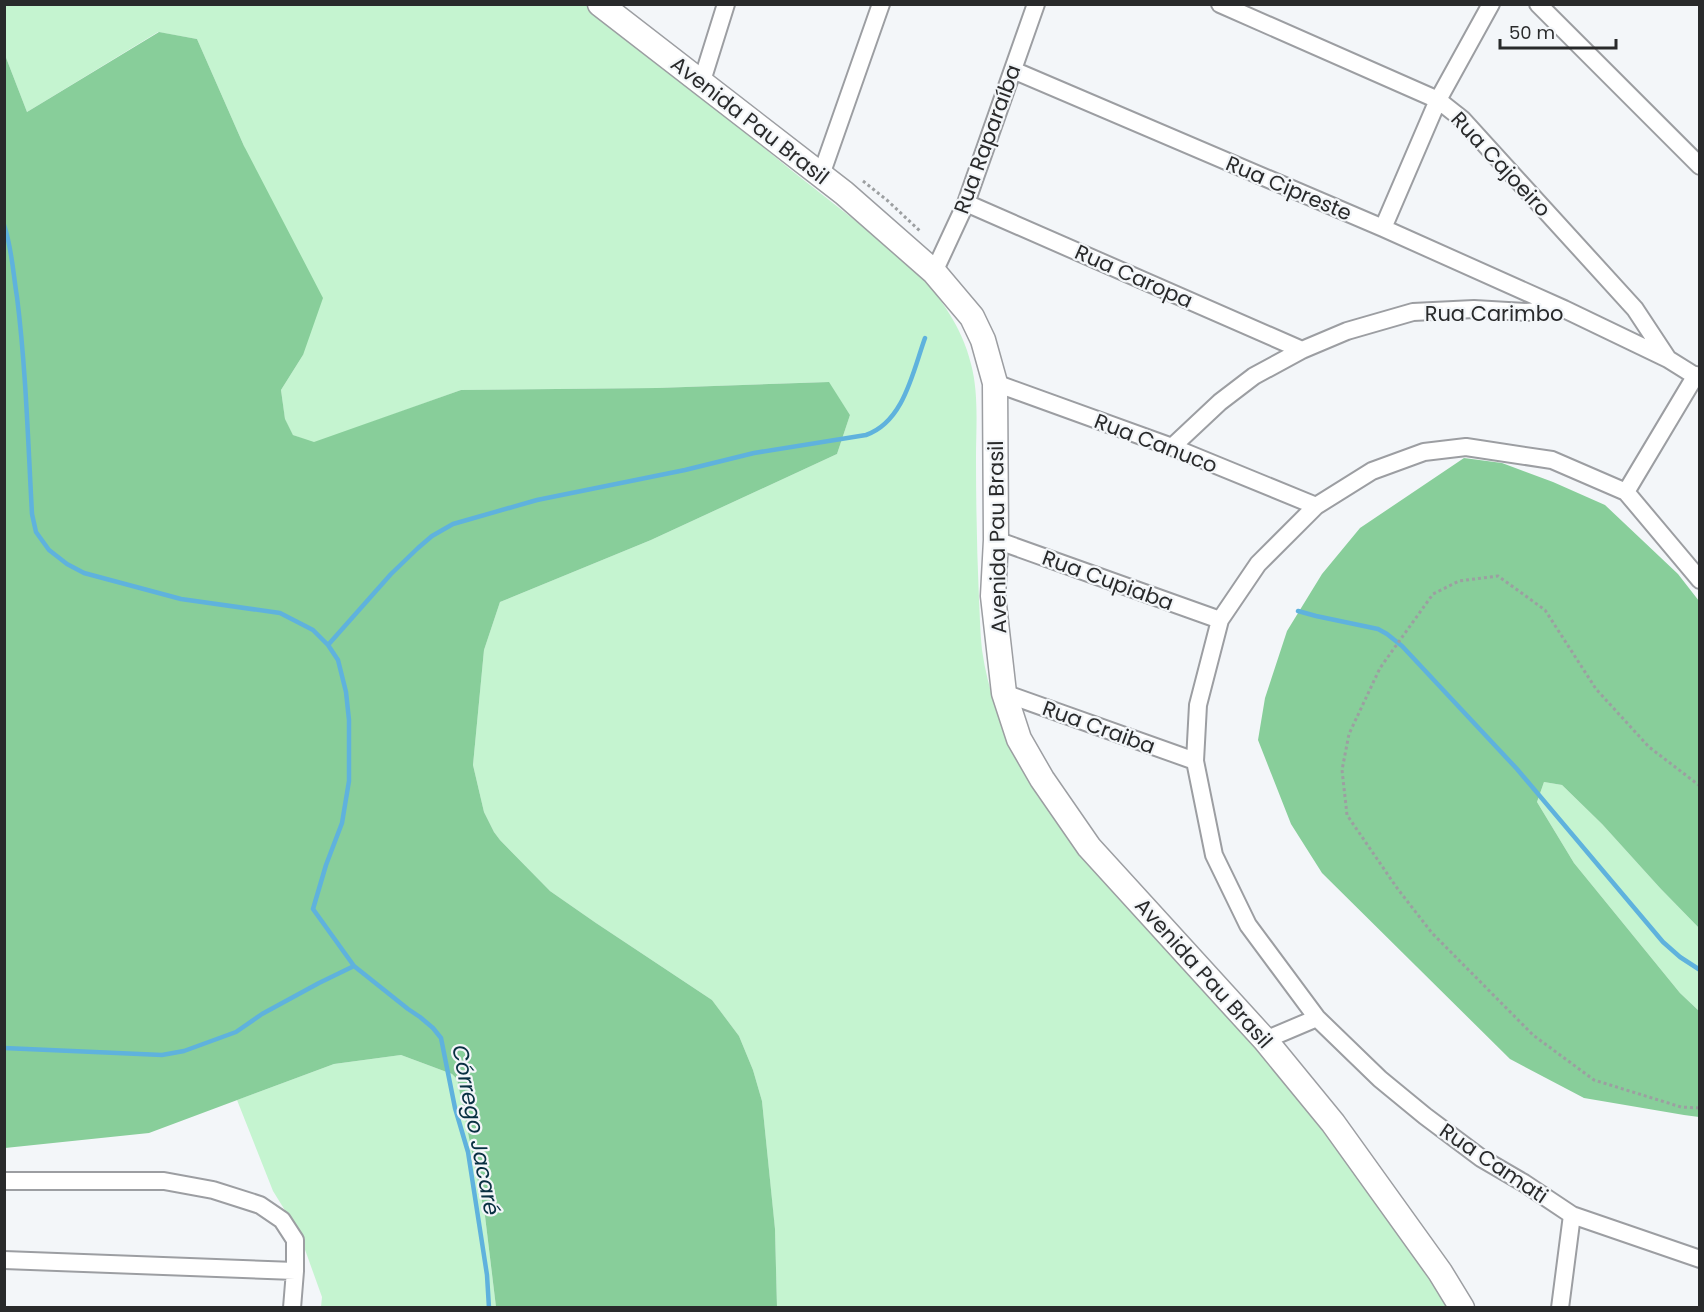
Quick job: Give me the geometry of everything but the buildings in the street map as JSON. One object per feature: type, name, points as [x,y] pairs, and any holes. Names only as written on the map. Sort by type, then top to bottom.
[{"type":"main road","name":"Avenida Pau Brasil","points":[[600,4],[701,84],[938,262],[972,317],[983,340],[995,383],[996,540],[993,596],[1004,693],[1019,739],[1042,779],[1089,846],[1265,1040],[1333,1123],[1433,1262],[1462,1308]]},
{"type":"street","points":[[701,84],[726,4]]},
{"type":"street","points":[[821,175],[881,4]]},
{"type":"street","name":"Rua Raparaíba","points":[[938,262],[966,202],[1036,4]]},
{"type":"street","name":"Rua Cajoeiro","points":[[1220,4],[1438,100],[1462,119],[1635,309],[1668,359]]},
{"type":"street","points":[[1383,228],[1438,100],[1491,4]]},
{"type":"street","points":[[1538,4],[1700,166]]},
{"type":"street","name":"Rua Cipreste","points":[[1013,70],[1383,228],[1564,309]]},
{"type":"street","name":"Rua Caropa","points":[[966,202],[1302,350]]},
{"type":"street","name":"Rua Carimbo","points":[[1172,447],[1220,402],[1254,376],[1302,350],[1347,331],[1413,312],[1474,309],[1526,312],[1564,309],[1668,359],[1698,377]]},
{"type":"street","points":[[1698,377],[1626,492],[1700,580]]},
{"type":"street","name":"Rua Canuco","points":[[995,383],[1172,447],[1316,506]]},
{"type":"street","name":"Rua Camati","points":[[1626,492],[1552,460],[1466,447],[1424,452],[1372,471],[1316,506],[1258,564],[1220,620],[1198,705],[1195,761],[1214,855],[1248,925],[1317,1018],[1380,1079],[1481,1158],[1572,1215],[1700,1259]]},
{"type":"street","name":"Rua Cupiaba","points":[[996,540],[1220,620]]},
{"type":"street","name":"Rua Craiba","points":[[1004,693],[1195,761]]},
{"type":"street","points":[[1265,1040],[1317,1018]]},
{"type":"street","points":[[4,1181],[164,1181],[213,1190],[260,1205],[282,1220],[295,1240],[292,1308]]},
{"type":"street","points":[[1560,1308],[1572,1215]]},
{"type":"street","points":[[4,1260],[295,1271]]},
{"type":"path","points":[[862,181],[888,201],[938,262]]},
{"type":"path","points":[[1700,786],[1649,747],[1596,689],[1545,610],[1498,576],[1459,581],[1433,594],[1380,668],[1349,734],[1342,770],[1347,815],[1397,888],[1432,933],[1533,1035],[1594,1080],[1681,1107],[1700,1108]]},
{"type":"green space","points":[[5,5],[590,5],[791,170],[914,267],[956,324],[974,375],[982,650],[996,708],[1028,779],[1038,797],[1255,1038],[1455,1307],[777,1307],[775,1230],[762,1101],[753,1070],[739,1036],[712,1000],[550,891],[494,832],[484,812],[473,765],[484,650],[500,602],[651,540],[837,454],[850,415],[828,382],[657,388],[461,390],[314,443],[293,435],[285,420],[281,390],[303,355],[244,146],[197,39],[158,32],[27,112],[5,55]]},
{"type":"green space","points":[[159,32],[197,39],[244,146],[323,298],[303,355],[281,390],[285,419],[293,435],[314,442],[461,390],[657,388],[829,382],[850,415],[837,454],[651,540],[500,602],[484,650],[473,765],[484,812],[494,832],[550,891],[712,1000],[739,1036],[753,1070],[762,1101],[775,1229],[777,1307],[496,1307],[485,1216],[457,1079],[452,1074],[401,1055],[334,1064],[149,1133],[5,1148],[5,55],[27,112]]},
{"type":"green space","points":[[1464,458],[1502,463],[1605,505],[1678,574],[1699,601],[1699,928],[1602,824],[1562,785],[1544,782],[1537,802],[1574,863],[1680,993],[1699,1011],[1699,1117],[1584,1098],[1510,1059],[1322,873],[1291,824],[1258,740],[1265,698],[1287,631],[1322,574],[1360,528]]},
{"type":"green space","points":[[1544,782],[1562,785],[1602,824],[1699,928],[1699,1011],[1680,993],[1574,863],[1537,802]]},
{"type":"green space","points":[[401,1055],[452,1074],[457,1079],[485,1216],[496,1307],[321,1307],[322,1297],[299,1233],[273,1191],[237,1100],[334,1064]]},
{"type":"waterway","name":"Córrego Jacaré","points":[[4,225],[11,252],[20,324],[32,514],[36,532],[49,550],[67,564],[84,573],[181,599],[280,613],[313,630],[328,645],[338,660],[346,692],[349,720],[349,781],[342,823],[313,909],[354,966],[420,1017],[441,1038],[455,1108],[468,1152],[487,1275],[489,1308]]},
{"type":"waterway","points":[[328,645],[391,574],[432,536],[453,524],[537,500],[685,470],[754,453],[866,435],[890,419],[898,407],[911,380],[925,338]]},
{"type":"waterway","points":[[1298,611],[1378,629],[1402,646],[1517,769],[1663,942],[1700,970]]},
{"type":"waterway","points":[[4,1048],[162,1055],[184,1051],[236,1032],[262,1014],[354,966]]}]
